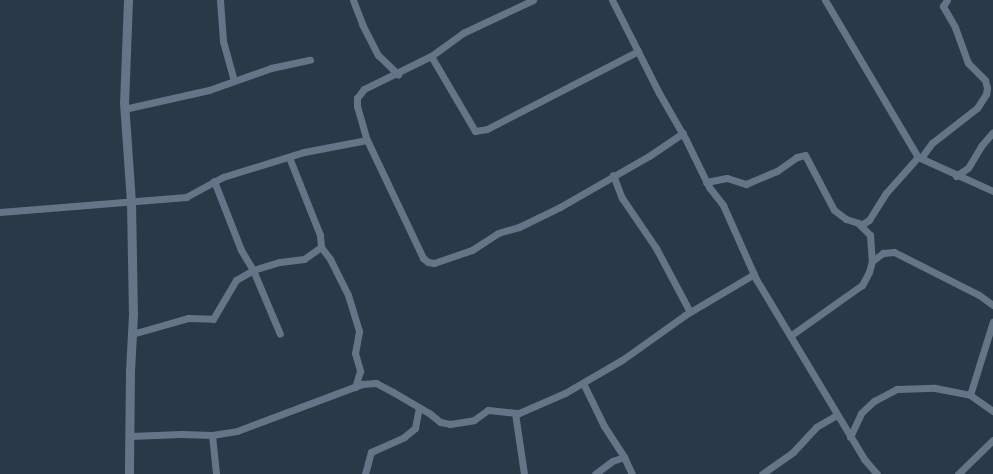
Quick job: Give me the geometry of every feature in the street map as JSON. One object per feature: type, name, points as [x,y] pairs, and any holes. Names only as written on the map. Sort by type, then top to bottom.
[{"type":"street","points":[[128,0],[124,109],[131,202],[132,334],[129,474]]},
{"type":"street","points":[[220,0],[223,41],[234,81]]},
{"type":"street","points":[[353,0],[362,24],[378,54],[398,74]]},
{"type":"street","points":[[533,0],[463,33],[432,56],[364,89],[357,98],[356,106],[367,140],[423,258],[434,263],[472,250],[498,233],[519,227],[560,207],[649,156],[682,133]]},
{"type":"street","points":[[612,0],[706,182],[723,205],[754,274],[850,437],[864,459],[877,474]]},
{"type":"street","points":[[825,0],[920,158],[956,176],[993,191]]},
{"type":"street","points":[[861,225],[869,220],[886,193],[932,143],[977,108],[986,94],[988,88],[985,80],[968,62],[955,27],[943,6],[947,0]]},
{"type":"street","points":[[432,56],[470,125],[475,131],[480,132],[638,50]]},
{"type":"street","points":[[124,109],[209,90],[270,68],[310,60]]},
{"type":"street","points":[[956,176],[968,168],[981,146],[993,132]]},
{"type":"street","points":[[0,212],[186,197],[223,177],[289,157],[367,140]]},
{"type":"street","points":[[706,182],[727,178],[746,184],[778,171],[797,157],[805,155],[834,210],[846,219],[861,225],[870,235],[872,261],[870,272],[862,285],[790,336]]},
{"type":"street","points":[[289,157],[320,235],[321,247],[330,259],[348,294],[358,331],[355,352],[360,371],[355,387]]},
{"type":"street","points":[[613,175],[622,198],[656,248],[690,312]]},
{"type":"street","points":[[214,181],[241,250],[252,270],[280,334]]},
{"type":"street","points":[[132,334],[188,318],[213,319],[236,280],[252,270],[280,262],[304,259],[321,247]]},
{"type":"street","points":[[872,261],[884,253],[894,252],[980,295],[993,305]]},
{"type":"street","points":[[130,436],[212,435],[237,431],[362,384],[376,383],[419,407],[440,422],[450,424],[474,420],[488,410],[515,413],[536,408],[622,360],[690,312],[754,274]]},
{"type":"street","points":[[970,395],[993,321]]},
{"type":"street","points":[[583,382],[604,426],[624,457],[632,474]]},
{"type":"street","points":[[850,437],[861,413],[874,401],[897,389],[936,388],[970,395],[993,411]]},
{"type":"street","points":[[365,474],[371,452],[404,437],[415,428],[419,407]]},
{"type":"street","points":[[515,413],[524,474]]},
{"type":"street","points":[[762,474],[793,452],[816,427],[837,415]]},
{"type":"street","points":[[212,435],[216,474]]},
{"type":"street","points":[[958,474],[993,440]]},
{"type":"street","points":[[594,474],[612,461],[624,457]]}]
